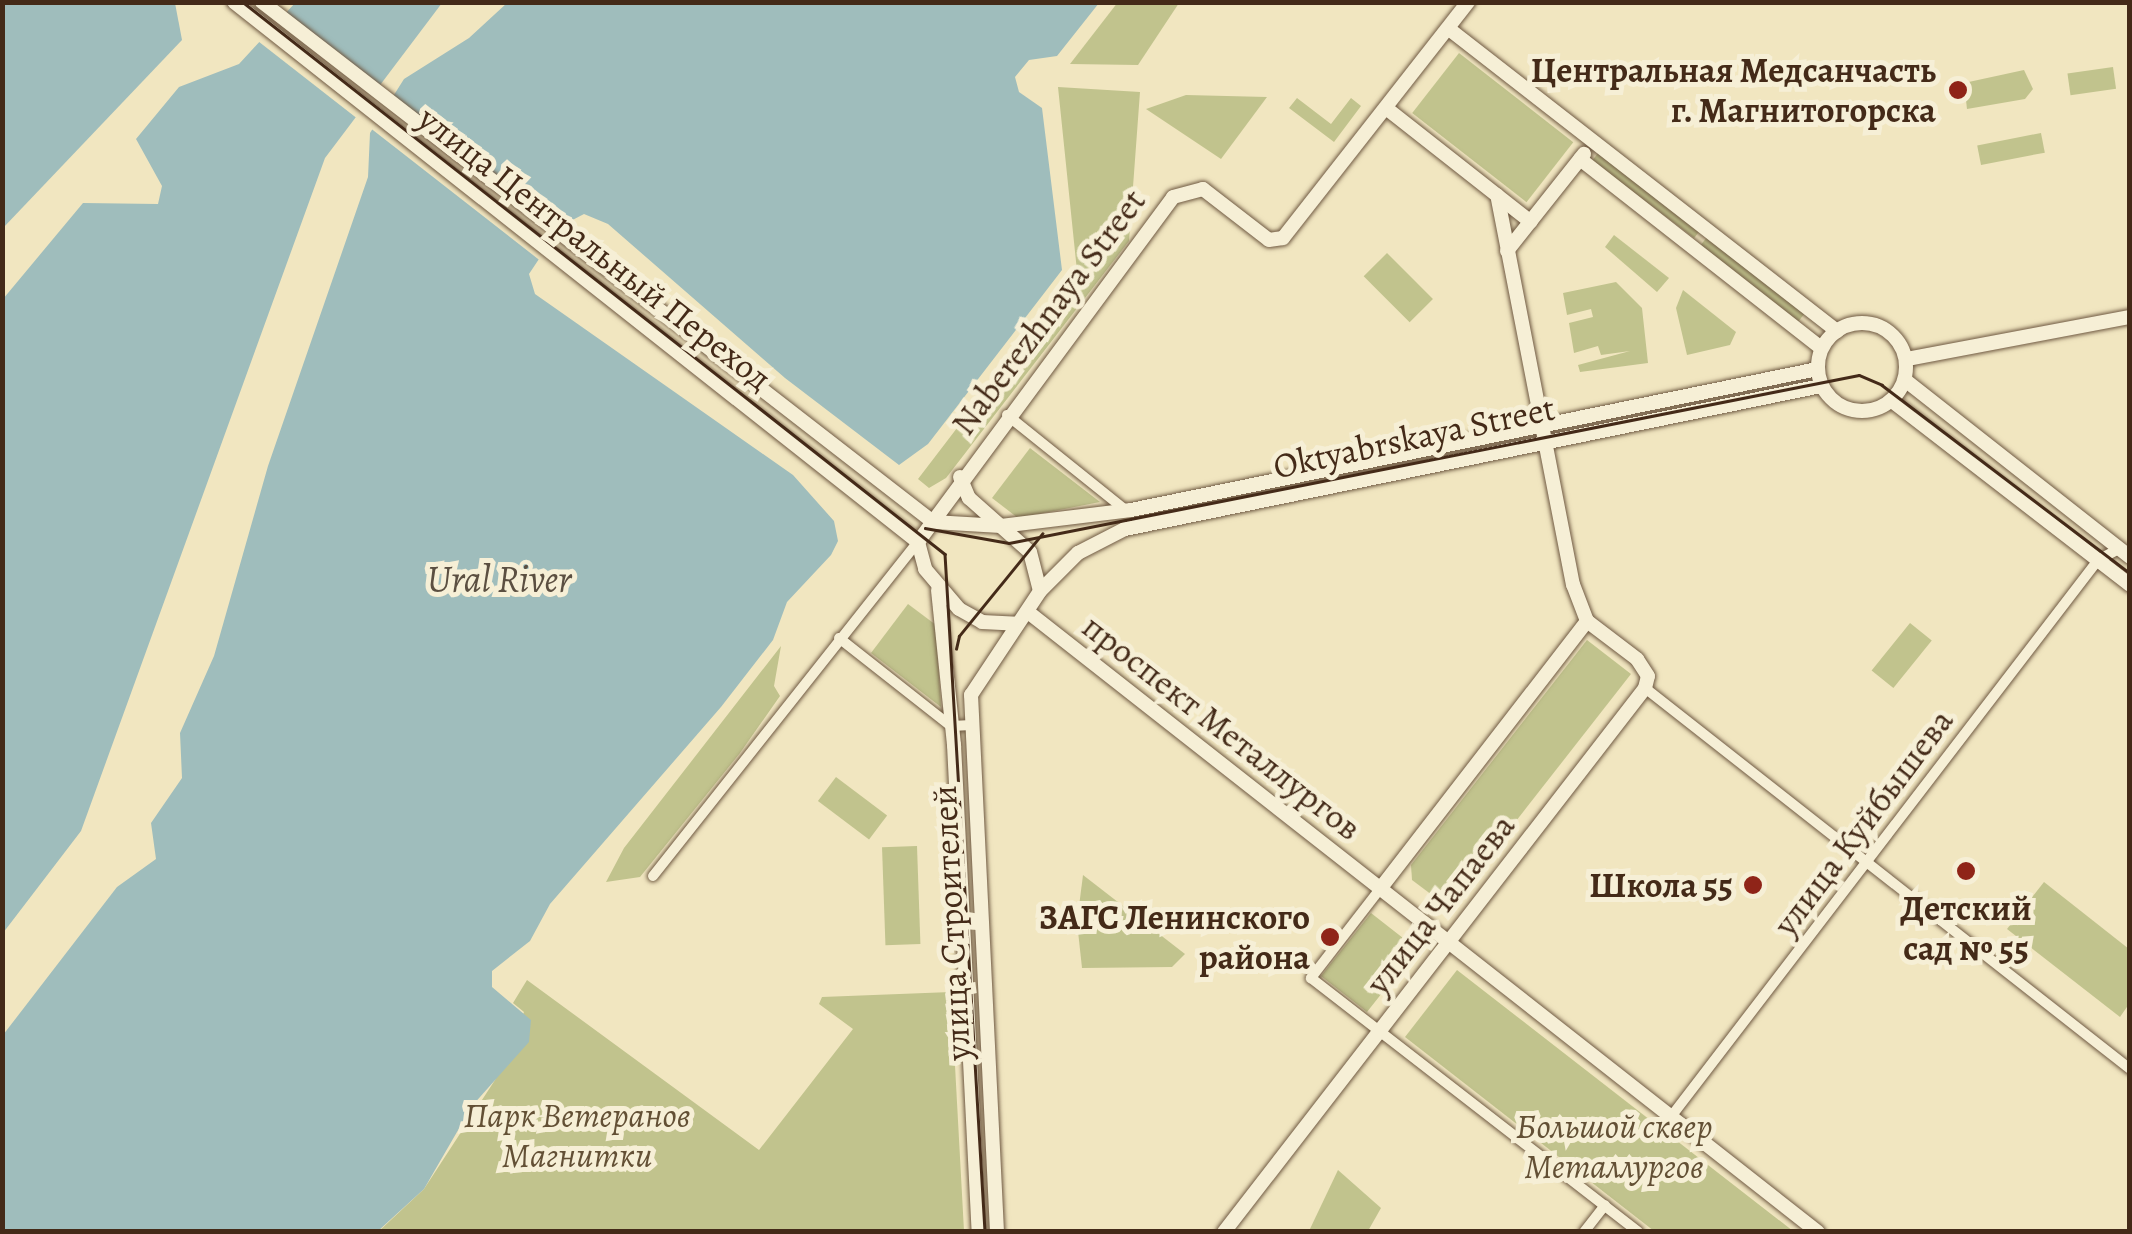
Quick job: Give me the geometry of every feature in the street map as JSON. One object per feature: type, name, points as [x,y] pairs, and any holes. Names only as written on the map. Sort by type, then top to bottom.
[{"type":"main road","name":"улица Центральный Переход","points":[[234,2],[934,522]]},
{"type":"main road","name":"улица Центральный Переход","points":[[262,2],[918,542]]},
{"type":"main road","name":"Naberezhnaya Street","points":[[934,522],[960,477],[1177,194],[1210,192],[1263,236],[1280,240],[1468,2]]},
{"type":"main road","points":[[1448,29],[1836,331]]},
{"type":"main road","points":[[1386,108],[1531,222]]},
{"type":"main road","points":[[1508,252],[1593,143]]},
{"type":"main road","points":[[1580,159],[1821,348]]},
{"type":"main road","points":[[1496,194],[1541,434],[1587,620],[1637,659],[1648,676],[1645,688]]},
{"type":"main road","points":[[1907,359],[2130,317]]},
{"type":"main road","points":[[1873,323],[1896,336],[1907,359],[1905,380],[1892,401],[1872,412],[1852,411],[1821,386],[1817,369],[1821,348],[1836,331],[1873,323]]},
{"type":"main road","name":"Oktyabrskaya Street","points":[[1040,592],[1078,553],[1125,529],[1817,369]]},
{"type":"main road","points":[[1905,380],[2124,553]]},
{"type":"main road","name":"Oktyabrskaya Street","points":[[1001,526],[1127,510],[1821,386]]},
{"type":"main road","points":[[1892,401],[2130,584]]},
{"type":"main road","points":[[960,477],[970,498],[1030,552],[1040,592],[1022,618]]},
{"type":"main road","points":[[938,590],[918,542],[934,522],[1001,526]]},
{"type":"main road","name":"проспект Металлургов","points":[[938,590],[982,622],[1022,618],[1380,889],[1818,1232]]},
{"type":"main road","name":"улица Строителей","points":[[938,590],[951,726],[980,1232]]},
{"type":"main road","name":"улица Строителей","points":[[997,1232],[971,695],[1022,618]]},
{"type":"main road","name":"улица Чапаева","points":[[1380,889],[1587,620]]},
{"type":"main road","name":"улица Чапаева","points":[[1224,1232],[1645,688]]},
{"type":"street","points":[[1007,415],[1127,510]]},
{"type":"street","points":[[2098,560],[2100,534]]},
{"type":"street","points":[[653,876],[918,542]]},
{"type":"street","name":"улица Куйбышева","points":[[1670,1118],[2098,560],[2124,553]]},
{"type":"street","points":[[839,638],[951,726],[972,724]]},
{"type":"street","points":[[1645,688],[2130,1069]]},
{"type":"street","points":[[1380,889],[1310,978],[1638,1232]]},
{"type":"street","points":[[1584,1232],[1604,1205]]},
{"type":"green space","points":[[1118,2],[1179,3],[1138,65],[1070,64]]},
{"type":"green space","points":[[1459,53],[1573,142],[1526,202],[1412,113]]},
{"type":"green space","points":[[2113,67],[2116,89],[2071,95],[2067,73]]},
{"type":"green space","points":[[2024,70],[2033,89],[2025,99],[1967,109],[1964,83]]},
{"type":"green space","points":[[1058,87],[1140,92],[1129,241],[946,478],[929,488],[918,479],[1077,271]]},
{"type":"green space","points":[[1186,95],[1267,97],[1221,159],[1146,109]]},
{"type":"green space","points":[[1297,98],[1331,124],[1351,98],[1361,106],[1334,142],[1289,108]]},
{"type":"green space","points":[[2041,133],[2045,153],[1981,165],[1977,145]]},
{"type":"green space","points":[[1598,153],[1700,230],[1694,238],[1592,161]]},
{"type":"green space","points":[[1614,235],[1669,278],[1657,292],[1605,247]]},
{"type":"green space","points":[[1707,237],[1805,313],[1799,321],[1701,245]]},
{"type":"green space","points":[[1387,253],[1433,299],[1410,322],[1364,276]]},
{"type":"green space","points":[[1616,282],[1642,308],[1648,363],[1580,372],[1578,365],[1630,351],[1601,355],[1598,346],[1574,353],[1569,323],[1593,317],[1591,309],[1567,315],[1563,293]]},
{"type":"green space","points":[[1683,290],[1736,332],[1730,345],[1687,355],[1676,308]]},
{"type":"green space","points":[[1030,448],[1100,502],[1018,518],[992,498]]},
{"type":"green space","points":[[908,604],[936,625],[941,707],[871,653]]},
{"type":"green space","points":[[1910,623],[1932,641],[1893,688],[1872,670]]},
{"type":"green space","points":[[1587,640],[1631,674],[1455,899],[1440,901],[1412,880],[1411,865]]},
{"type":"green space","points":[[781,646],[774,686],[780,696],[740,753],[640,877],[606,882],[624,848]]},
{"type":"green space","points":[[836,777],[887,816],[869,839],[818,801]]},
{"type":"green space","points":[[917,846],[920,944],[885,945],[882,847]]},
{"type":"green space","points":[[1083,875],[1185,954],[1172,967],[1082,968],[1077,922]]},
{"type":"green space","points":[[2044,882],[2129,949],[2129,1004],[2120,1017],[2007,929]]},
{"type":"green space","points":[[1371,913],[1417,949],[1404,966],[1395,960],[1402,967],[1384,991],[1375,985],[1382,993],[1367,1012],[1321,976]]},
{"type":"green space","name":"Большой сквер Металлургов","points":[[1457,970],[1793,1231],[1654,1231],[1405,1037]]},
{"type":"green space","name":"Парк Ветеранов Магнитки","points":[[527,980],[759,1150],[853,1029],[819,1004],[822,997],[951,992],[964,1231],[378,1232],[424,1189],[495,1080],[524,1012],[513,1003]]},
{"type":"green space","points":[[1338,1170],[1381,1208],[1368,1231],[1309,1231]]},
{"type":"water","points":[[3,2],[175,3],[182,40],[3,228]]},
{"type":"water","points":[[295,3],[442,3],[325,158],[81,831],[3,933],[3,299],[83,203],[158,204],[162,186],[136,139],[179,87],[239,64]]},
{"type":"water","name":"Ural River","points":[[507,3],[1099,3],[1057,56],[1029,60],[1015,77],[1019,92],[1042,108],[1062,270],[928,444],[899,465],[785,378],[608,224],[584,214],[561,226],[529,274],[535,294],[793,475],[834,521],[838,541],[831,555],[787,602],[773,640],[721,707],[550,904],[530,941],[492,971],[492,987],[531,1020],[529,1042],[472,1106],[424,1189],[378,1231],[3,1232],[3,1035],[117,887],[156,859],[151,823],[182,778],[180,733],[214,656],[268,466],[368,177],[370,133],[404,79],[469,38]]},
{"type":"pier","points":[[281,12],[380,90],[358,119],[258,41]]},
{"type":"pier","points":[[387,94],[563,231],[540,260],[364,123]]},
{"type":"tram line","points":[[243,2],[945,554],[985,1232]]},
{"type":"tram line","points":[[925,528],[1009,543],[1859,375],[1882,385],[2130,573]]},
{"type":"tram line","points":[[956,649],[959,636],[1042,534]]},
{"type":"place","name":"Центральная Медсанчасть г. Магнитогорска","points":[[1958,90]]},
{"type":"place","name":"Детский сад № 55","points":[[1966,871]]},
{"type":"place","name":"Школа 55","points":[[1753,885]]},
{"type":"place","name":"ЗАГС Ленинского района","points":[[1330,937]]}]
